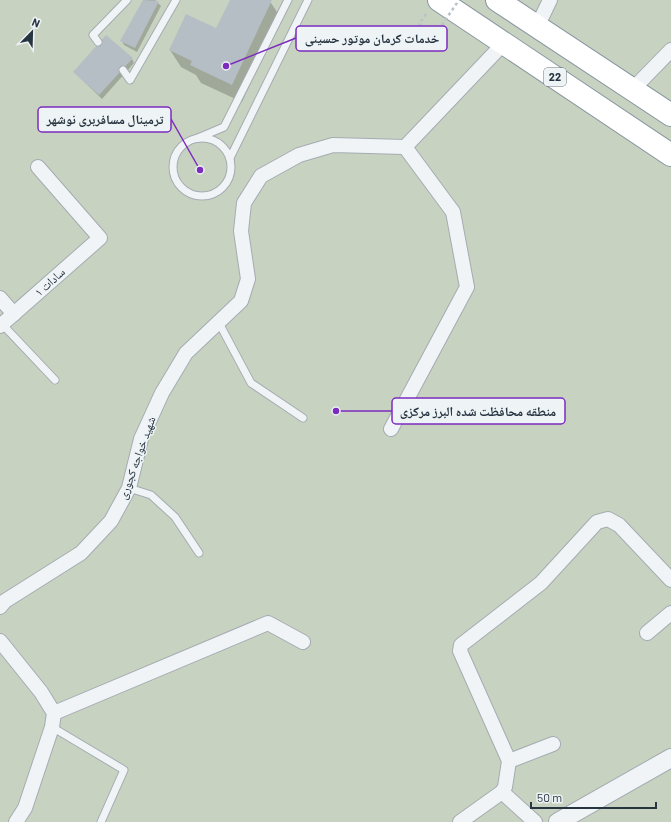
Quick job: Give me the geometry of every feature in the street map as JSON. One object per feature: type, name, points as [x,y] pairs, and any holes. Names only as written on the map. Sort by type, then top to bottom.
[{"type":"highway","name":"22","points":[[439,0],[671,154]]},
{"type":"highway","points":[[497,0],[671,115]]},
{"type":"street","points":[[537,27],[550,0]]},
{"type":"street","points":[[391,428],[467,287],[453,212],[405,147],[504,43]]},
{"type":"street","points":[[632,90],[671,50]]},
{"type":"street","name":"شهید خواجه کجوری","points":[[0,607],[5,601],[81,553],[111,521],[128,488],[141,439],[162,392],[186,353],[220,323],[241,301],[248,279],[241,231],[244,203],[262,176],[299,155],[333,145],[405,147]]},
{"type":"street","name":"سادات ۱","points":[[1,325],[100,238],[38,167]]},
{"type":"street","points":[[0,298],[14,314]]},
{"type":"street","points":[[460,822],[502,792],[506,787],[508,761],[460,651],[461,645],[541,583],[597,522],[608,519],[619,525],[671,580]]},
{"type":"street","points":[[647,633],[671,613]]},
{"type":"street","points":[[53,720],[268,623],[303,642]]},
{"type":"street","points":[[0,641],[41,692],[53,720],[26,808],[16,822]]},
{"type":"street","points":[[508,761],[553,744]]},
{"type":"street","points":[[558,822],[670,761]]},
{"type":"street","points":[[502,792],[535,822]]},
{"type":"lane","points":[[98,42],[93,35],[127,0]]},
{"type":"lane","points":[[123,70],[130,80],[176,0]]},
{"type":"lane","points":[[194,140],[204,138],[213,141],[222,146],[230,158],[231,172],[228,181],[222,189],[214,194],[204,196],[195,195],[186,191],[175,177],[175,159],[186,144],[194,140],[224,126],[288,0]]},
{"type":"lane","points":[[230,158],[308,0]]},
{"type":"lane","points":[[220,323],[250,384],[303,418]]},
{"type":"lane","points":[[1,325],[55,380]]},
{"type":"lane","points":[[128,488],[151,495],[176,517],[199,553]]},
{"type":"lane","points":[[53,720],[124,770],[102,822]]},
{"type":"path","points":[[419,24],[435,35],[459,0]]},
{"type":"green space","points":[[0,0],[671,0],[671,822],[0,822]]},
{"type":"building","points":[[143,0],[159,1],[135,48],[120,41]]},
{"type":"building","points":[[230,0],[272,0],[232,85],[190,65],[192,61],[169,50],[186,14],[216,28]]},
{"type":"building","points":[[106,35],[133,58],[99,95],[73,72]]},
{"type":"place","name":"خدمات کرمان موتور حسینی","points":[[226,66]]},
{"type":"place","name":"ترمینال مسافربری نوشهر","points":[[200,170]]},
{"type":"place","name":"منطقه محافظت شده البرز مرکزی","points":[[336,411]]}]
